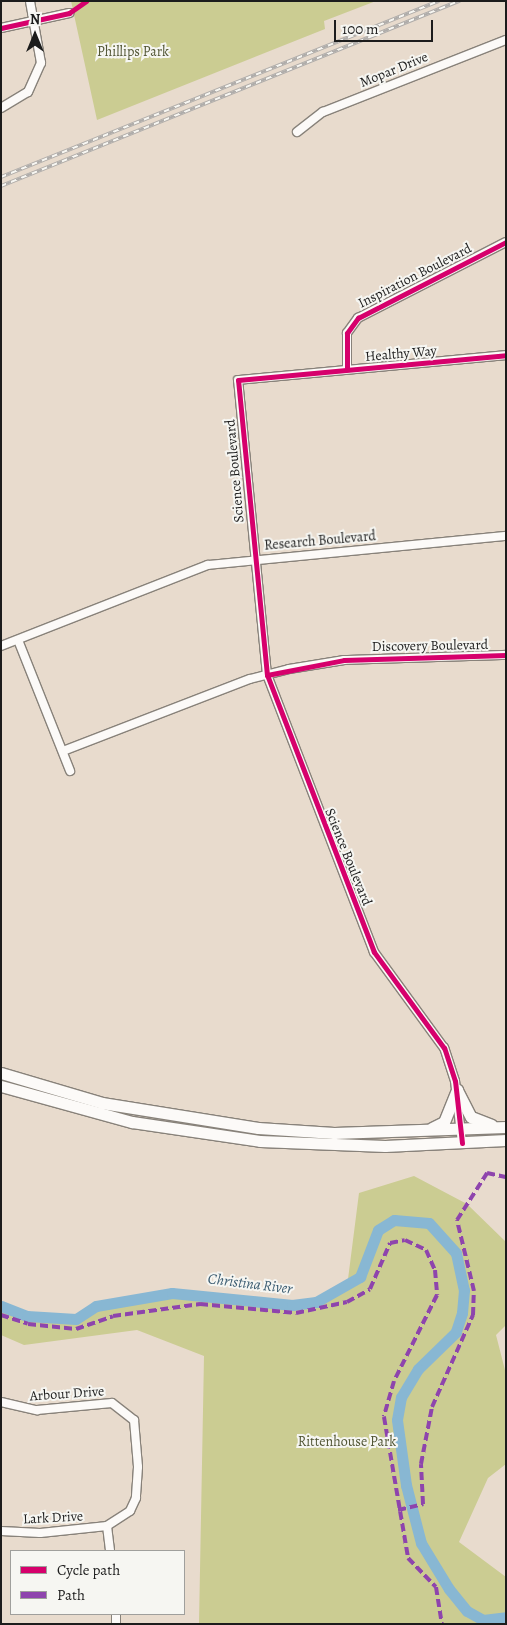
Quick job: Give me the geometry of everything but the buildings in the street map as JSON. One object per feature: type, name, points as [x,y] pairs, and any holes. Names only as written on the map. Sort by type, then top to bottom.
[{"type":"main road","points":[[1,1073],[102,1103],[221,1124],[334,1133],[411,1132],[506,1127]]},
{"type":"main road","points":[[1,1086],[106,1116],[227,1137],[345,1146],[506,1140]]},
{"type":"main road","points":[[457,1090],[471,1117],[506,1127]]},
{"type":"main road","points":[[411,1132],[444,1122],[457,1090]]},
{"type":"street","points":[[1,108],[20,99],[38,75],[42,51],[30,1]]},
{"type":"street","points":[[1,28],[69,13]]},
{"type":"street","name":"Mopar Drive","points":[[297,132],[323,112],[506,40]]},
{"type":"street","name":"Inspiration Boulevard","points":[[347,370],[347,333],[358,318],[506,242]]},
{"type":"street","name":"Healthy Way","points":[[238,380],[506,355]]},
{"type":"street","name":"Science Boulevard","points":[[238,380],[254,559],[267,675],[374,952],[391,979],[439,1035],[457,1090],[462,1143]]},
{"type":"street","name":"Research Boulevard","points":[[1,646],[193,569],[254,559],[506,536]]},
{"type":"street","points":[[18,640],[70,771]]},
{"type":"street","name":"Discovery Boulevard","points":[[63,751],[267,675],[344,660],[506,655]]},
{"type":"street","name":"Arbour Drive","points":[[1,1402],[37,1410],[112,1403],[134,1420],[136,1498],[130,1511],[107,1526]]},
{"type":"street","points":[[107,1526],[110,1550]]},
{"type":"street","name":"Lark Drive","points":[[1,1530],[40,1533],[107,1526]]},
{"type":"green space","name":"Phillips Park","points":[[71,1],[376,1],[324,21],[325,29],[97,120]]},
{"type":"green space","name":"Rittenhouse Park","points":[[414,1176],[467,1204],[506,1242],[506,1325],[496,1335],[506,1374],[506,1464],[488,1478],[459,1542],[506,1577],[506,1624],[199,1624],[204,1356],[137,1330],[24,1345],[1,1335],[1,1306],[28,1316],[76,1319],[96,1306],[172,1293],[292,1305],[316,1302],[347,1287],[359,1193]]},
{"type":"waterway","name":"Christina River","points":[[1,1306],[27,1316],[76,1319],[96,1306],[172,1293],[292,1305],[316,1302],[360,1277],[378,1230],[394,1220],[429,1223],[456,1253],[464,1290],[462,1313],[456,1332],[418,1369],[401,1397],[397,1420],[406,1485],[421,1543],[449,1589],[467,1611],[483,1620],[506,1617]]},
{"type":"railway","points":[[1,177],[439,1]]},
{"type":"railway","points":[[1,186],[460,1]]},
{"type":"marked path","points":[[398,1510],[423,1504],[421,1464],[432,1407],[473,1315],[474,1291],[457,1220],[487,1173],[506,1177]]},
{"type":"marked path","points":[[1,1315],[28,1324],[76,1329],[113,1316],[200,1304],[296,1313],[347,1302],[370,1289],[390,1243],[405,1240],[426,1250],[435,1270],[437,1295],[394,1381],[384,1417],[408,1558],[436,1587],[442,1624]]},
{"type":"cycle path","points":[[1,28],[69,13],[86,1]]},
{"type":"cycle path","points":[[347,369],[347,333],[358,318],[506,242]]},
{"type":"cycle path","points":[[462,1143],[455,1081],[444,1048],[374,952],[267,675],[238,380],[506,355]]},
{"type":"cycle path","points":[[267,675],[344,660],[506,655]]}]
